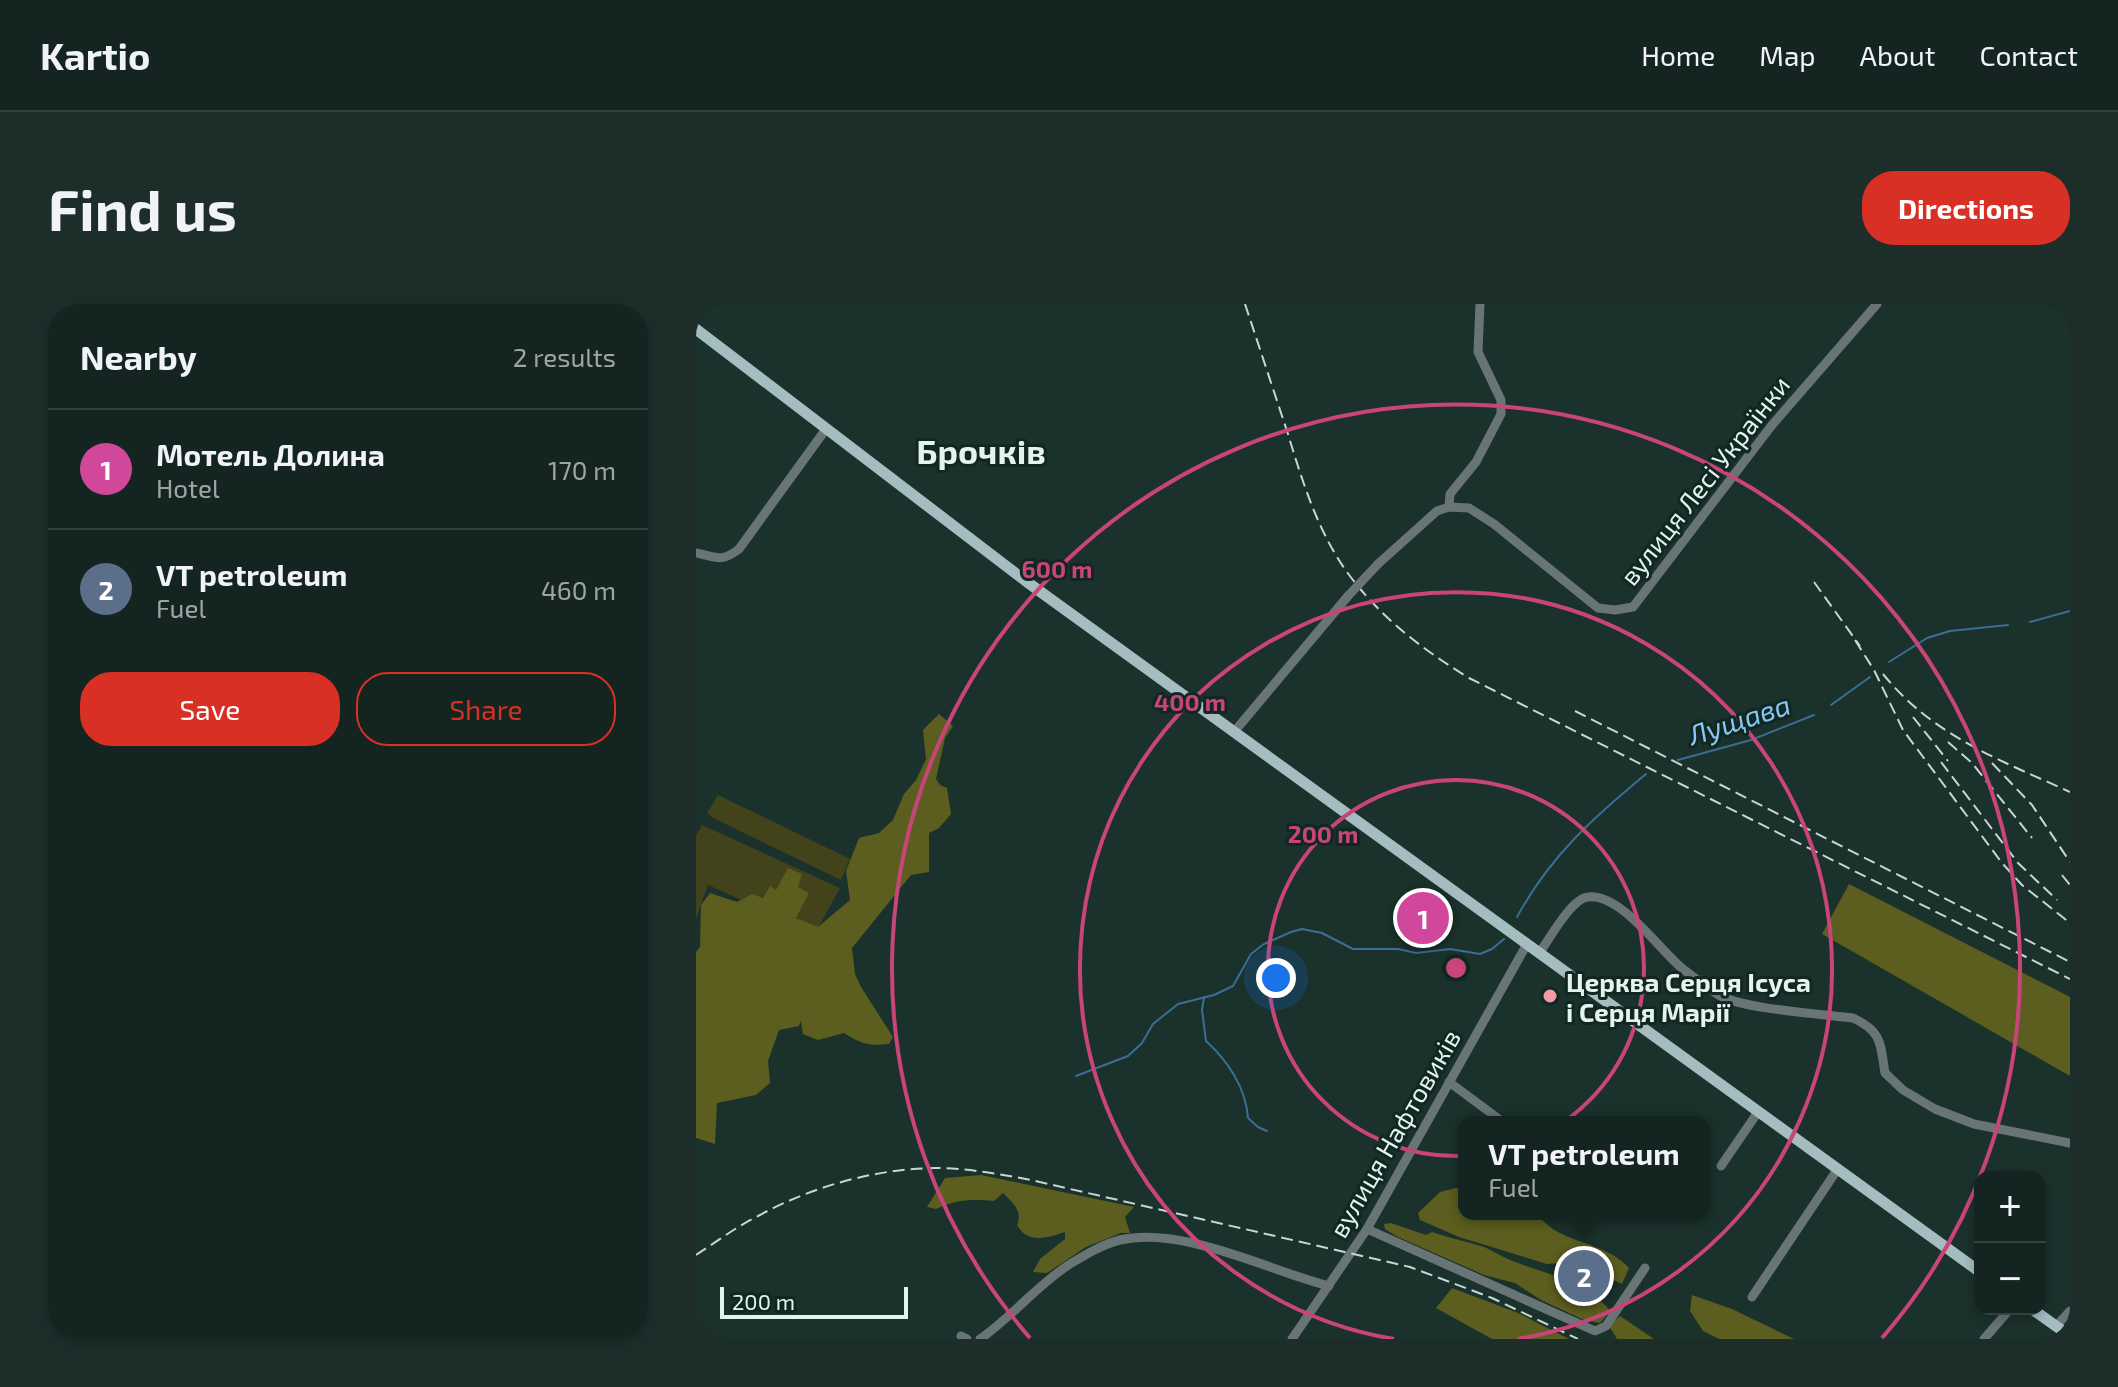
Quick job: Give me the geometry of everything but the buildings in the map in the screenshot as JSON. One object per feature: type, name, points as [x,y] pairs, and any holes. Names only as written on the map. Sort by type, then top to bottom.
[{"type":"main road","points":[[696,329],[1027,582],[1974,1268]]},
{"type":"main road","points":[[2040,1315],[2070,1336]]},
{"type":"street","points":[[1234,732],[1378,564],[1437,511],[1449,507],[1450,494],[1476,462],[1501,414],[1501,400],[1478,352],[1480,304]]},
{"type":"street","name":"вулиця Лесі Українки","points":[[1449,507],[1469,508],[1494,524],[1598,608],[1615,610],[1633,607],[1772,425],[1877,304]]},
{"type":"street","points":[[696,553],[719,559],[728,558],[739,549],[826,429]]},
{"type":"street","points":[[1540,952],[1576,901],[1587,897],[1601,899],[1628,913],[1682,968],[1721,997],[1742,1003],[1853,1018],[1869,1025],[1882,1044],[1885,1073],[1903,1090],[1935,1109],[1974,1124],[2070,1143]]},
{"type":"street","name":"вулиця Нафтовиків","points":[[1292,1339],[1367,1229],[1527,944]]},
{"type":"street","points":[[1449,1082],[1495,1116]]},
{"type":"street","points":[[1721,1166],[1758,1112]]},
{"type":"street","points":[[1752,1297],[1837,1170]]},
{"type":"street","points":[[1367,1229],[1595,1331],[1606,1326],[1645,1268]]},
{"type":"street","points":[[980,1339],[1053,1275],[1118,1241],[1145,1237],[1172,1240],[1248,1259],[1329,1286]]},
{"type":"street","points":[[2056,1326],[2070,1311]]},
{"type":"street","points":[[1984,1339],[2005,1315]]},
{"type":"shaded area","points":[[939,714],[953,726],[945,738],[936,779],[947,788],[951,814],[939,828],[929,833],[929,872],[911,875],[852,948],[855,974],[893,1037],[889,1044],[865,1043],[844,1033],[818,1040],[803,1034],[801,1021],[799,1026],[779,1030],[768,1061],[770,1083],[756,1095],[717,1103],[715,1144],[696,1138],[696,952],[700,947],[701,905],[710,893],[737,902],[752,894],[763,898],[770,886],[776,890],[788,868],[802,874],[798,887],[809,893],[796,918],[818,927],[850,900],[846,871],[859,838],[879,833],[893,820],[904,794],[916,780],[926,759],[923,730]]},
{"type":"shaded area","points":[[718,795],[850,859],[841,880],[713,818],[707,813]]},
{"type":"shaded area","points":[[702,825],[840,888],[818,928],[796,918],[776,891],[748,903],[708,885],[696,919],[696,836]]},
{"type":"shaded area","points":[[1849,884],[2070,997],[2070,1076],[1822,934]]},
{"type":"shaded area","points":[[981,1175],[1134,1207],[1125,1217],[1130,1233],[1121,1233],[1086,1247],[1047,1273],[1033,1272],[1040,1259],[1065,1239],[1065,1232],[1039,1238],[1027,1235],[1017,1225],[1019,1216],[1016,1208],[1003,1193],[994,1201],[964,1200],[936,1209],[927,1207],[945,1178]]},
{"type":"shaded area","points":[[1458,1188],[1458,1220],[1541,1220],[1558,1232],[1613,1255],[1629,1268],[1622,1284],[1576,1262],[1547,1264],[1459,1237],[1420,1220],[1418,1213],[1440,1192]]},
{"type":"shaded area","points":[[1391,1223],[1426,1235],[1432,1232],[1481,1246],[1564,1279],[1589,1292],[1610,1311],[1600,1323],[1584,1320],[1541,1300],[1515,1283],[1484,1275],[1398,1237],[1385,1229],[1384,1224]]},
{"type":"shaded area","points":[[1452,1288],[1518,1313],[1569,1339],[1492,1339],[1436,1308]]},
{"type":"shaded area","points":[[1692,1295],[1732,1309],[1794,1339],[1719,1339],[1703,1331],[1690,1311]]},
{"type":"shaded area","points":[[1620,1316],[1654,1339],[1617,1339],[1609,1326]]},
{"type":"waterway","name":"Лущава","points":[[2030,622],[2070,611]]},
{"type":"waterway","name":"Лущава","points":[[1889,662],[1927,638],[1950,631],[2008,625]]},
{"type":"waterway","name":"Лущава","points":[[1831,705],[1870,677]]},
{"type":"waterway","name":"Лущава","points":[[1678,760],[1751,740],[1814,715]]},
{"type":"waterway","name":"Лущава","points":[[1517,917],[1544,875],[1574,839],[1646,774]]},
{"type":"waterway","name":"Лущава","points":[[1076,1076],[1128,1056],[1142,1043],[1153,1024],[1178,1004],[1214,995],[1233,986],[1251,954],[1264,944],[1291,932],[1302,929],[1322,933],[1353,949],[1398,949],[1416,953],[1450,949],[1480,954],[1504,939]]},
{"type":"waterway","points":[[1204,997],[1202,1010],[1206,1041],[1222,1057],[1234,1076],[1244,1096],[1248,1118],[1267,1131]]},
{"type":"railway","points":[[1245,304],[1321,528],[1353,580],[1378,609],[1406,634],[1469,678],[2070,979]]},
{"type":"railway","points":[[1814,582],[1860,646]]},
{"type":"railway","points":[[1855,640],[1874,670],[1903,730],[2002,863],[2022,885],[2070,923]]},
{"type":"railway","points":[[1883,674],[1923,714],[1946,730],[1993,757],[2070,792]]},
{"type":"railway","points":[[1575,711],[2070,962]]},
{"type":"railway","points":[[1913,717],[1948,761]]},
{"type":"railway","points":[[1948,742],[1972,763],[2032,838]]},
{"type":"railway","points":[[1941,762],[2018,863],[2057,900]]},
{"type":"railway","points":[[1992,763],[2032,805],[2070,862]]},
{"type":"railway","points":[[2062,875],[2070,885]]},
{"type":"railway","points":[[696,1255],[750,1220],[821,1188],[889,1172],[958,1169],[1031,1180],[1410,1267],[1492,1298],[1578,1339]]},
{"type":"place","name":"Мотель Долина","points":[[1423,918]]},
{"type":"place","name":"Церква Серця Ісуса і Серця Марії","points":[[1550,996]]},
{"type":"place","name":"VT petroleum","points":[[1584,1276]]},
{"type":"district","name":"Брочків","points":[[981,450]]}]
